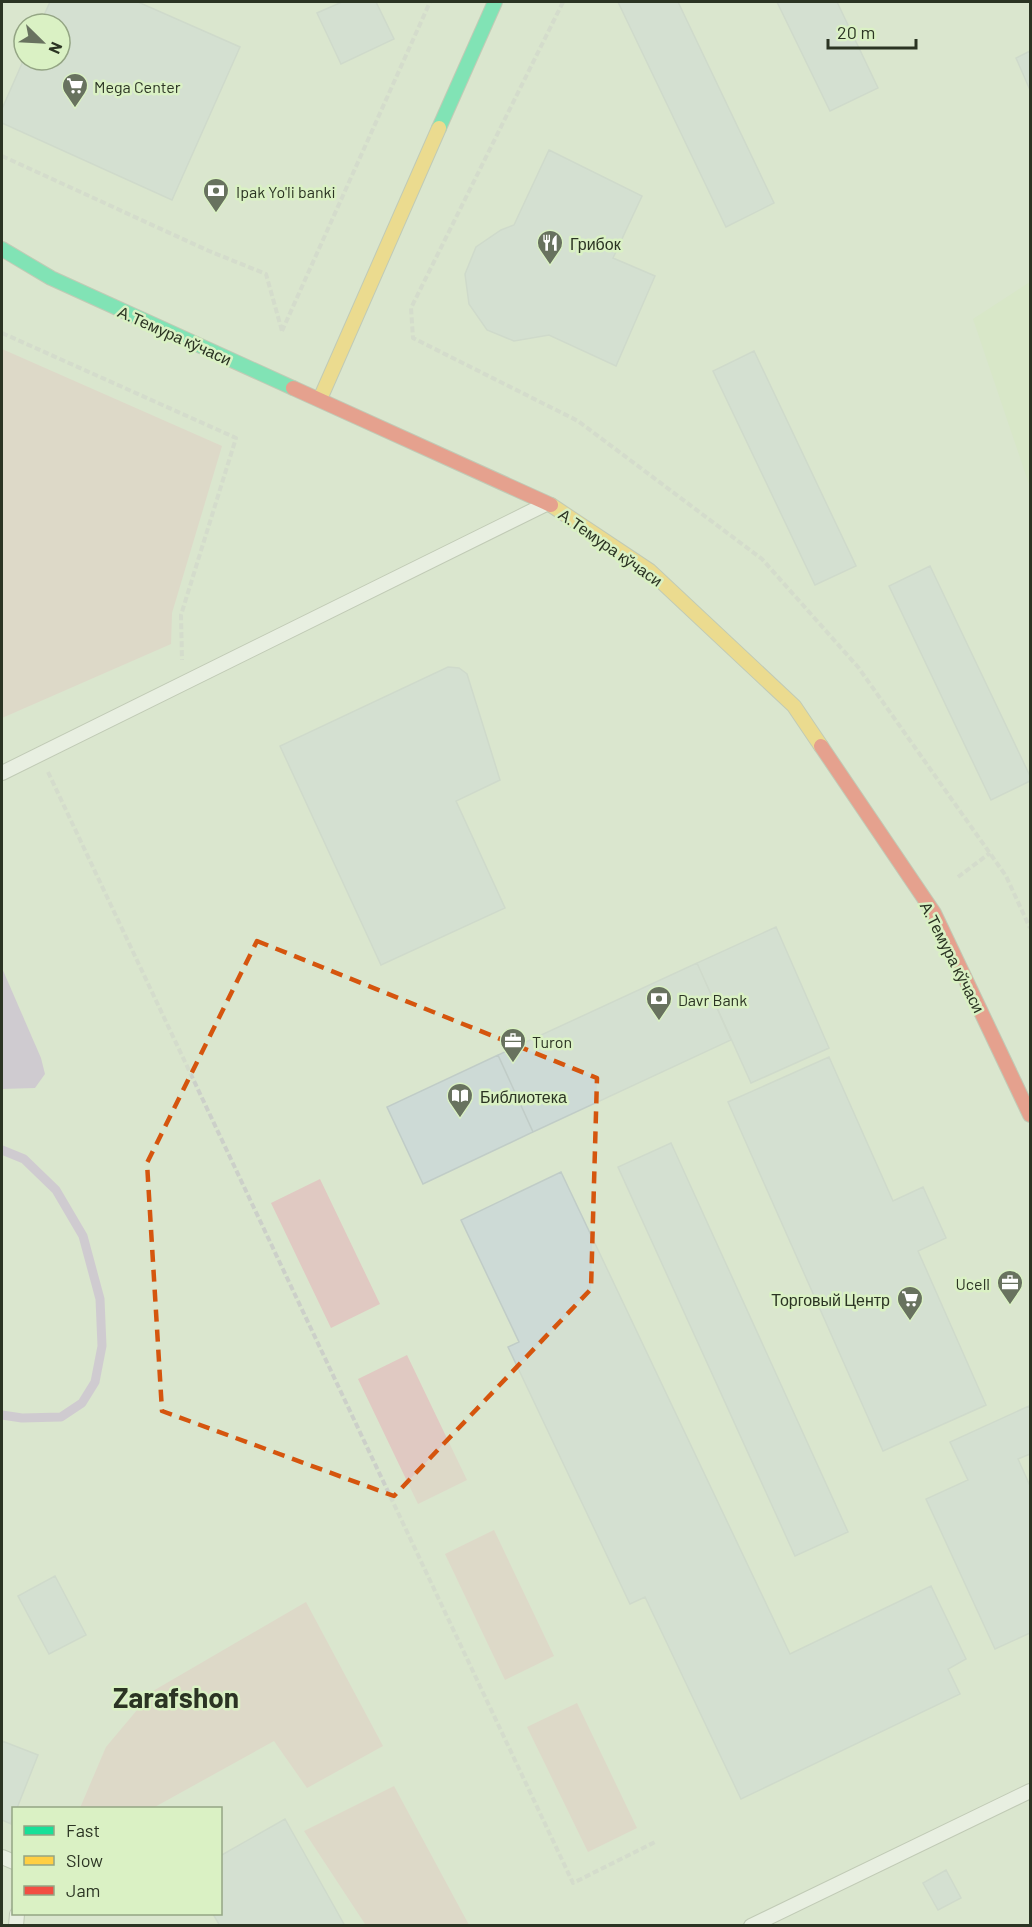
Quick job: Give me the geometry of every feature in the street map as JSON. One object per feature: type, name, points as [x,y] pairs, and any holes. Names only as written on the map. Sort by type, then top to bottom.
[{"type":"street","points":[[320,399],[495,2]]},
{"type":"street","name":"А.Темура кўчаси","points":[[2,249],[51,278],[548,503],[650,571],[794,706],[934,913],[1030,1115]]},
{"type":"lane","points":[[2,773],[548,503]]},
{"type":"lane","points":[[751,1926],[1030,1791]]},
{"type":"path","points":[[2,156],[209,251],[266,274],[282,332],[430,2]]},
{"type":"path","points":[[563,2],[411,308],[413,338],[578,421],[762,559],[858,667],[1006,876],[1030,928]]},
{"type":"path","points":[[2,333],[236,438],[181,615],[182,684]]},
{"type":"path","points":[[40,754],[573,1883],[657,1841]]},
{"type":"path","points":[[958,877],[990,853]]},
{"type":"highlighted area","points":[[257,941],[597,1078],[591,1289],[394,1496],[162,1411],[147,1163]]},
{"type":"shaded area","points":[[1030,282],[1030,487],[973,319]]},
{"type":"shaded area","points":[[2,349],[222,446],[172,613],[171,644],[2,718]]},
{"type":"shaded area","points":[[2,968],[41,1058],[45,1074],[35,1088],[2,1089]]},
{"type":"shaded area","points":[[320,1179],[380,1304],[331,1328],[271,1203]]},
{"type":"shaded area","points":[[407,1355],[467,1480],[418,1504],[358,1379]]},
{"type":"shaded area","points":[[494,1530],[554,1656],[505,1680],[445,1554]]},
{"type":"shaded area","points":[[306,1602],[383,1746],[307,1788],[274,1741],[155,1807],[80,1807],[106,1747],[153,1691]]},
{"type":"shaded area","points":[[577,1703],[637,1828],[588,1852],[527,1727]]},
{"type":"shaded area","points":[[394,1786],[469,1925],[370,1926],[365,1924],[304,1831]]},
{"type":"building","points":[[50,2],[138,2],[240,47],[172,200],[2,123],[2,109],[18,72],[72,72],[72,12],[45,12]]},
{"type":"building","points":[[342,2],[376,2],[394,39],[341,64],[317,13]]},
{"type":"building","points":[[618,2],[678,2],[774,203],[726,227]]},
{"type":"building","points":[[777,2],[837,2],[878,88],[830,111]]},
{"type":"building","points":[[1030,51],[1030,90],[1016,58]]},
{"type":"building","name":"Грибок","points":[[549,150],[642,196],[613,258],[655,276],[616,366],[549,335],[514,341],[487,330],[469,304],[465,274],[476,247],[501,230],[514,225]]},
{"type":"building","points":[[754,351],[856,566],[815,585],[713,371]]},
{"type":"building","points":[[930,566],[1030,776],[1030,781],[991,800],[889,586]]},
{"type":"building","points":[[448,667],[459,668],[467,674],[500,780],[456,801],[505,908],[381,965],[280,746]]},
{"type":"building","points":[[776,927],[829,1048],[751,1083],[697,963]]},
{"type":"building","points":[[697,963],[731,1040],[533,1132],[498,1055]]},
{"type":"building","name":"Библиотека","points":[[498,1055],[533,1132],[423,1184],[387,1107]]},
{"type":"building","points":[[829,1057],[893,1201],[923,1187],[946,1238],[918,1251],[986,1405],[883,1451],[728,1102]]},
{"type":"building","points":[[671,1143],[848,1532],[795,1556],[618,1167]]},
{"type":"building","points":[[561,1172],[790,1654],[931,1586],[966,1659],[948,1669],[960,1694],[741,1799],[645,1597],[630,1604],[508,1347],[519,1342],[461,1220]]},
{"type":"building","points":[[1029,1406],[1030,1454],[1018,1459],[1030,1486],[1030,1633],[995,1649],[926,1499],[968,1480],[950,1442]]},
{"type":"building","points":[[55,1576],[86,1635],[49,1654],[18,1596]]},
{"type":"building","points":[[2,1741],[38,1755],[17,1807],[12,1807],[11,1824],[2,1820]]},
{"type":"building","points":[[285,1819],[345,1926],[220,1926],[214,1915],[222,1915],[222,1855]]},
{"type":"building","points":[[946,1870],[961,1898],[938,1910],[923,1883]]},
{"type":"waterway","points":[[2,1150],[24,1159],[56,1190],[83,1236],[100,1299],[102,1346],[95,1382],[82,1403],[61,1417],[22,1418],[2,1415]]},
{"type":"traffic: fast","points":[[439,128],[495,2]]},
{"type":"traffic: fast","points":[[2,249],[51,278],[293,388]]},
{"type":"traffic: slow","points":[[320,399],[439,128]]},
{"type":"traffic: slow","points":[[551,505],[650,571],[794,706],[821,746]]},
{"type":"traffic: jam","points":[[293,388],[551,505]]},
{"type":"traffic: jam","points":[[821,746],[934,913],[1030,1115]]},
{"type":"place","name":"Mega Center","points":[[75,109]]},
{"type":"place","name":"Ipak Yo'li banki","points":[[216,214]]},
{"type":"place","name":"Грибок","points":[[550,266]]},
{"type":"place","name":"Davr Bank","points":[[659,1022]]},
{"type":"place","name":"Turon","points":[[513,1064]]},
{"type":"place","name":"Библиотека","points":[[460,1119]]},
{"type":"place","name":"Ucell","points":[[1010,1306]]},
{"type":"place","name":"Торговый Центр","points":[[910,1322]]},
{"type":"district","name":"Zarafshon","points":[[176,1697]]}]
